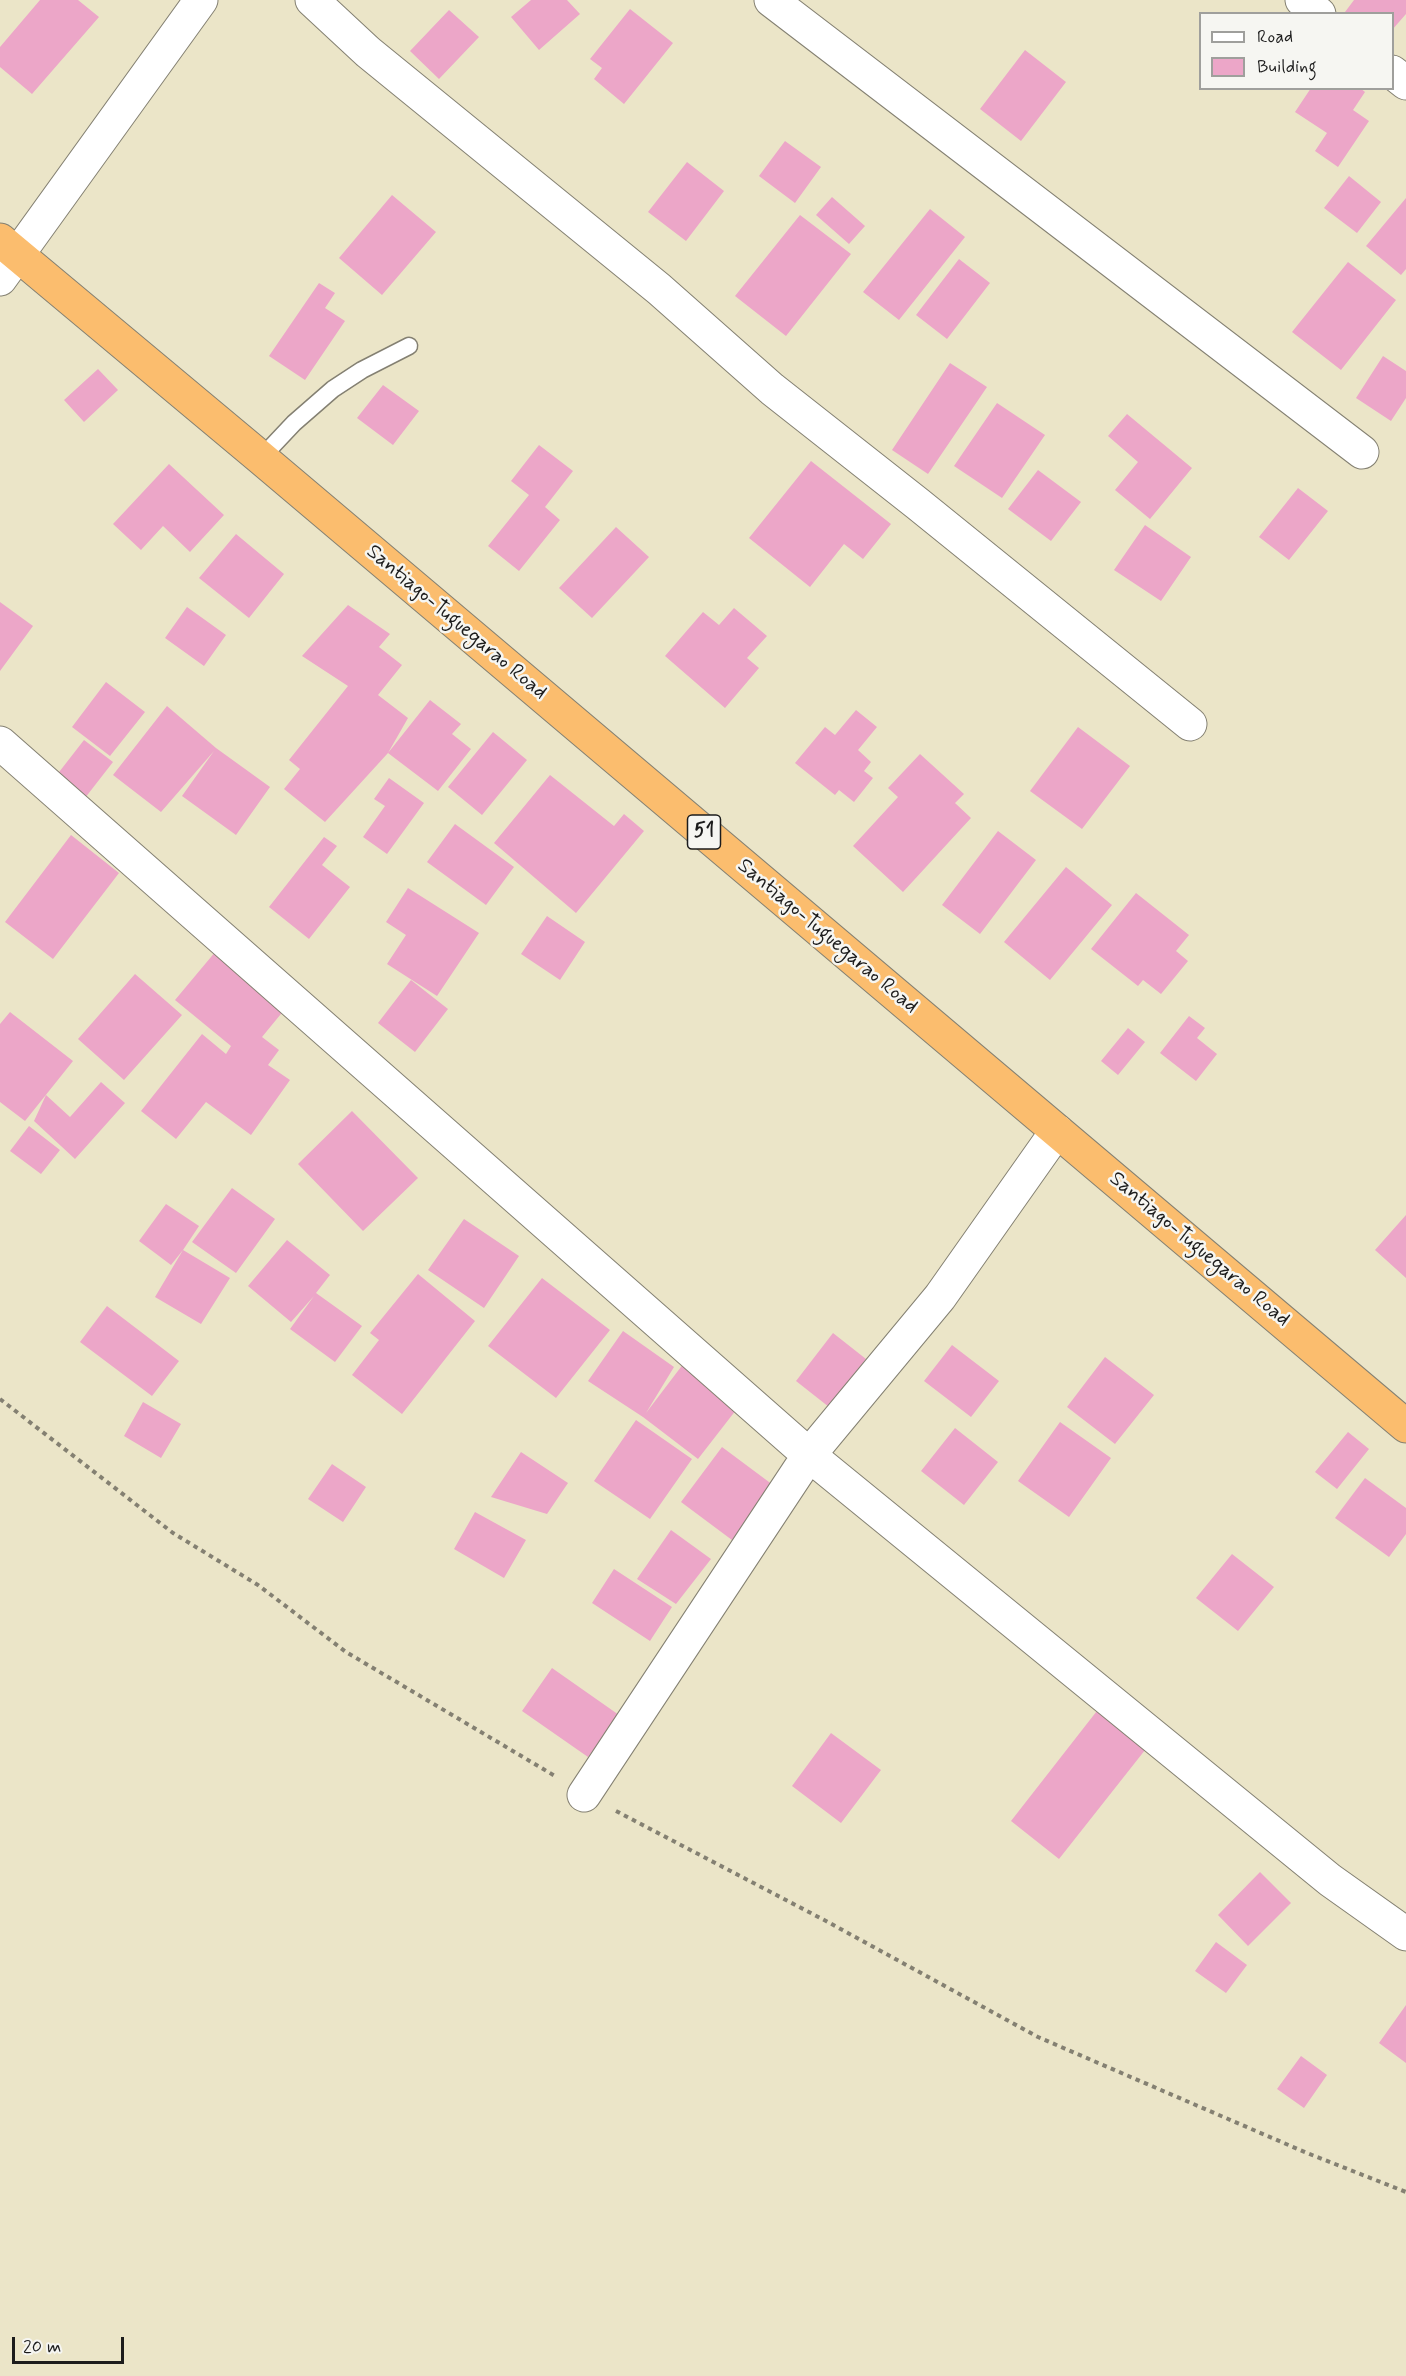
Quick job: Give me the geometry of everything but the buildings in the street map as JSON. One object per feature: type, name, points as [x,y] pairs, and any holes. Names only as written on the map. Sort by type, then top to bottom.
[{"type":"highway","name":"Santiago-Tuguegarao Road","points":[[6,258],[261,458],[1406,1426]]},
{"type":"street","points":[[6,258],[201,0]]},
{"type":"street","points":[[312,0],[368,52],[660,289],[772,389],[1190,724]]},
{"type":"street","points":[[771,0],[1362,452]]},
{"type":"street","points":[[1302,0],[1317,12]]},
{"type":"street","points":[[1394,74],[1406,83]]},
{"type":"street","points":[[0,743],[809,1455],[1330,1880],[1406,1934]]},
{"type":"street","points":[[584,1795],[809,1455],[940,1297],[1057,1131]]},
{"type":"lane","points":[[261,458],[294,423],[333,389],[362,370],[409,346]]},
{"type":"path","points":[[0,1399],[173,1533],[258,1585],[346,1652],[534,1762],[584,1795],[1038,2037],[1307,2153],[1406,2192]]}]
